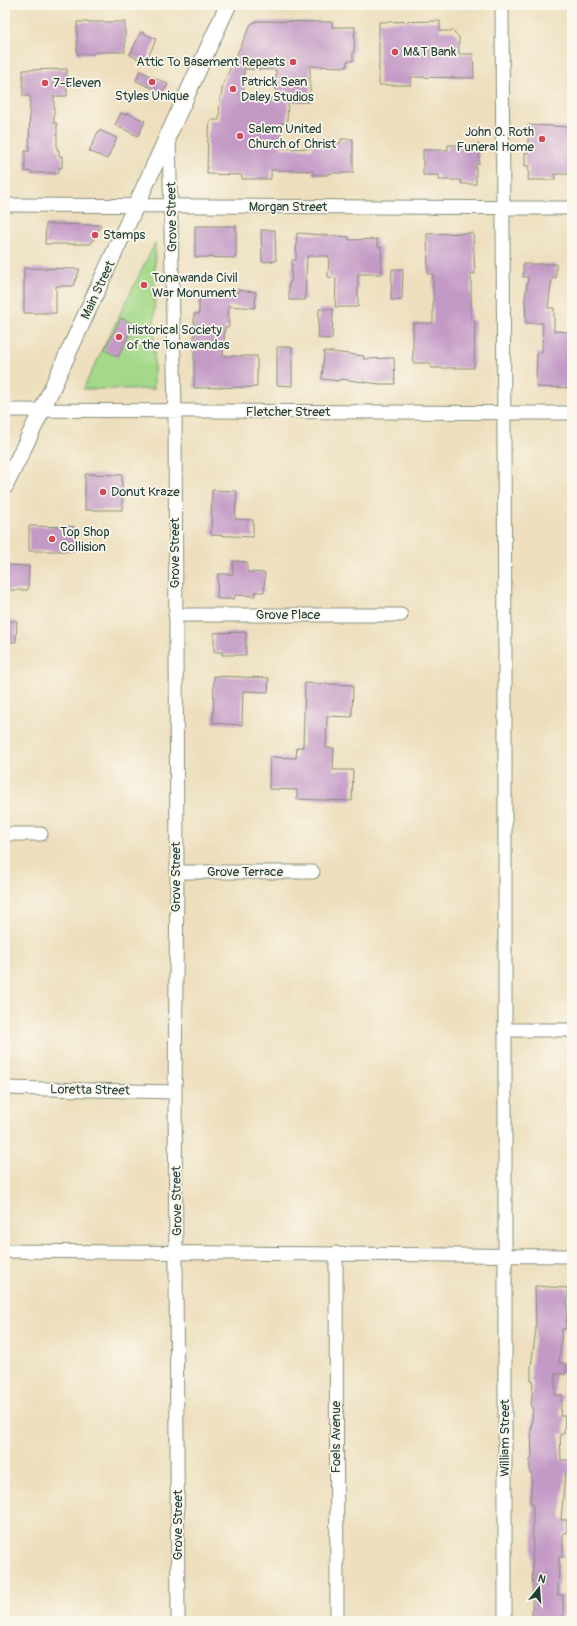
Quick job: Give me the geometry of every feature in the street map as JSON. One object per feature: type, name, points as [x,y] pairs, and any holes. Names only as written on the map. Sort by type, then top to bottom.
[{"type":"street","name":"Main Street","points":[[5,486],[42,410],[170,134],[228,5]]},
{"type":"street","name":"William Street","points":[[502,5],[505,656],[505,1621]]},
{"type":"street","name":"Grove Street","points":[[170,134],[175,412],[175,1092],[178,1621]]},
{"type":"street","name":"Morgan Street","points":[[5,205],[503,209],[572,208]]},
{"type":"street","name":"Fletcher Street","points":[[5,410],[572,413]]},
{"type":"street","name":"Grove Place","points":[[175,615],[401,615]]},
{"type":"street","points":[[5,834],[41,834]]},
{"type":"street","name":"Grove Terrace","points":[[176,872],[312,872]]},
{"type":"street","points":[[504,1030],[572,1030]]},
{"type":"street","name":"Loretta Street","points":[[5,1088],[175,1092]]},
{"type":"street","points":[[5,1251],[177,1251],[572,1256]]},
{"type":"street","name":"Foels Avenue","points":[[336,1253],[337,1621]]},
{"type":"green space","points":[[155,243],[154,389],[83,389]]},
{"type":"building","points":[[257,21],[332,22],[332,27],[355,27],[353,61],[347,61],[347,67],[310,66],[310,102],[288,102],[287,123],[281,123],[281,148],[313,149],[313,143],[341,143],[341,139],[353,139],[353,173],[328,173],[328,175],[313,175],[313,171],[271,170],[271,179],[242,179],[242,175],[207,174],[208,133],[210,120],[219,120],[220,97],[223,84],[251,24]],"holes":[[[244,69],[276,70],[276,98],[244,98]]]},
{"type":"building","points":[[440,21],[440,31],[453,31],[459,37],[459,54],[473,54],[474,78],[411,77],[411,85],[379,85],[379,22]]},
{"type":"building","points":[[77,22],[125,22],[125,52],[94,52],[93,54],[77,54]]},
{"type":"building","points":[[141,32],[156,39],[146,62],[130,55]]},
{"type":"building","points":[[67,69],[67,96],[54,96],[54,123],[57,123],[57,150],[59,150],[59,156],[62,156],[62,168],[59,167],[59,173],[32,173],[25,171],[25,151],[29,151],[30,96],[23,96],[23,70]]},
{"type":"building","name":"Styles Unique","points":[[140,71],[168,84],[163,93],[136,81]]},
{"type":"building","points":[[121,113],[126,115],[127,113],[145,121],[138,136],[115,125]]},
{"type":"building","name":"John O. Roth Funeral Home","points":[[528,125],[572,127],[572,174],[555,174],[555,180],[528,180],[529,166],[525,166],[525,153],[528,153]]},
{"type":"building","points":[[99,130],[117,138],[107,159],[89,151]]},
{"type":"building","points":[[479,144],[479,164],[476,164],[476,184],[461,184],[461,180],[439,180],[439,175],[423,175],[423,150],[448,150],[448,145]]},
{"type":"building","points":[[46,224],[101,225],[91,244],[45,244]]},
{"type":"building","points":[[195,226],[236,226],[236,258],[195,257]]},
{"type":"building","points":[[261,230],[275,230],[276,261],[262,262]]},
{"type":"building","points":[[297,233],[349,237],[349,240],[377,239],[378,247],[381,247],[382,274],[358,274],[358,307],[335,307],[336,278],[328,277],[329,256],[307,256],[305,300],[289,300],[289,282],[291,282],[292,260],[296,260]]},
{"type":"building","points":[[473,233],[475,274],[471,273],[471,320],[475,321],[474,368],[431,368],[431,363],[413,363],[413,323],[433,323],[433,274],[428,274],[427,234]]},
{"type":"building","points":[[523,264],[556,264],[556,278],[552,278],[548,308],[554,308],[554,331],[569,332],[568,353],[572,353],[572,388],[536,387],[537,353],[542,353],[543,323],[526,323],[525,299],[528,277],[523,277]]},
{"type":"building","points":[[24,268],[80,269],[73,286],[56,286],[56,313],[24,313]]},
{"type":"building","points":[[392,269],[403,269],[402,300],[391,300]]},
{"type":"building","points":[[237,290],[256,292],[255,308],[228,306],[229,327],[225,327],[223,356],[257,356],[257,387],[194,388],[194,314],[199,314],[199,294],[237,294]]},
{"type":"building","points":[[319,309],[333,309],[332,339],[318,338]]},
{"type":"building","name":"Historical Society of the Tonawandas","points":[[121,318],[134,324],[118,357],[104,350]]},
{"type":"building","points":[[277,347],[292,347],[292,386],[277,385]]},
{"type":"building","points":[[324,351],[364,356],[363,359],[394,358],[395,384],[380,384],[340,379],[339,381],[322,379]]},
{"type":"building","name":"Donut Kraze","points":[[85,474],[122,475],[122,510],[85,510]]},
{"type":"building","points":[[212,490],[237,491],[235,519],[253,520],[253,537],[211,535]]},
{"type":"building","name":"Top Shop Collision","points":[[29,526],[74,527],[74,551],[29,551]]},
{"type":"building","points":[[233,561],[247,562],[247,572],[265,573],[264,592],[255,592],[255,596],[235,595],[234,599],[217,599],[218,574],[233,574]]},
{"type":"building","points":[[5,565],[29,566],[28,590],[5,590]]},
{"type":"building","points":[[5,621],[17,621],[16,642],[5,642]]},
{"type":"building","points":[[246,632],[246,655],[222,655],[222,652],[214,652],[214,633]]},
{"type":"building","points":[[214,676],[269,678],[268,692],[243,691],[242,725],[213,723]]},
{"type":"building","points":[[305,683],[353,685],[352,717],[327,716],[326,748],[334,748],[333,770],[353,770],[352,801],[297,799],[297,790],[269,789],[270,757],[296,758],[297,747],[303,747]]},
{"type":"building","points":[[535,1286],[568,1288],[566,1329],[562,1329],[559,1363],[566,1363],[566,1374],[555,1374],[555,1395],[562,1395],[560,1416],[565,1416],[564,1434],[560,1434],[561,1460],[572,1460],[571,1474],[565,1474],[561,1520],[567,1520],[567,1533],[563,1533],[563,1557],[559,1557],[558,1595],[563,1595],[563,1621],[532,1621],[533,1504],[530,1504],[532,1474],[530,1473],[530,1459],[532,1459],[531,1431],[533,1408],[531,1408],[533,1381],[531,1381],[531,1367],[536,1329]]},
{"type":"place","name":"M&T Bank","points":[[395,52]]},
{"type":"place","name":"Attic To Basement Repeats","points":[[293,62]]},
{"type":"place","name":"Styles Unique","points":[[152,82]]},
{"type":"place","name":"7-Eleven","points":[[45,83]]},
{"type":"place","name":"Patrick Sean Daley Studios","points":[[233,89]]},
{"type":"place","name":"Salem United Church of Christ","points":[[240,136]]},
{"type":"place","name":"John O. Roth Funeral Home","points":[[542,139]]},
{"type":"place","name":"Stamps","points":[[95,235]]},
{"type":"place","name":"Tonawanda Civil War Monument","points":[[144,285]]},
{"type":"place","name":"Historical Society of the Tonawandas","points":[[119,337]]},
{"type":"place","name":"Donut Kraze","points":[[103,492]]},
{"type":"place","name":"Top Shop Collision","points":[[52,539]]}]
